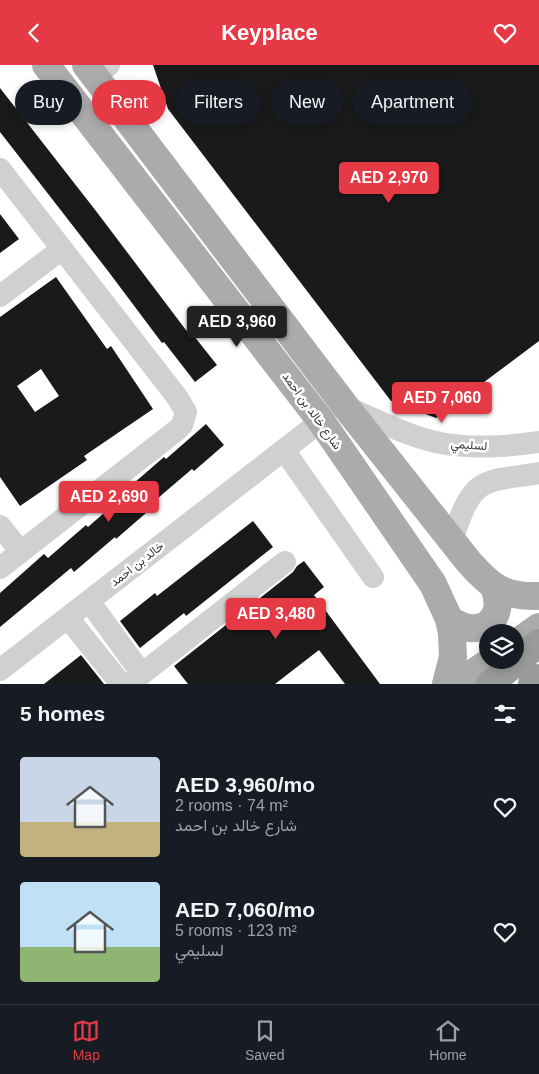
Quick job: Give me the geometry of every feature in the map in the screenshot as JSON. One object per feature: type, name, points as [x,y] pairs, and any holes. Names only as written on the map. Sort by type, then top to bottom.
[{"type":"highway","points":[[490,684],[539,643]]},
{"type":"highway","points":[[532,684],[539,678]]},
{"type":"main road","name":"شارع خالد بن احمد","points":[[46,65],[321,421],[433,585],[450,619],[452,633],[453,657],[446,684]]},
{"type":"main road","points":[[97,69],[346,407],[482,577],[494,587],[518,595],[539,596]]},
{"type":"main road","points":[[450,619],[469,629],[484,626],[495,616],[498,609],[494,587]]},
{"type":"main road","points":[[524,638],[539,627]]},
{"type":"main road","points":[[458,684],[479,669]]},
{"type":"street","points":[[0,169],[177,397],[186,412],[185,419],[177,430],[0,568]]},
{"type":"street","points":[[0,296],[62,249]]},
{"type":"street","name":"لسليمي","points":[[346,407],[416,436],[440,443],[475,447],[510,446],[539,442]]},
{"type":"street","name":"خالد بن احمد","points":[[0,670],[321,421]]},
{"type":"street","points":[[284,451],[373,577]]},
{"type":"street","points":[[452,541],[460,515],[472,495],[482,485],[539,473]]},
{"type":"street","points":[[0,526],[21,552]]},
{"type":"street","points":[[89,601],[136,679],[285,562]]},
{"type":"street","points":[[68,618],[121,684]]},
{"type":"building","points":[[153,65],[539,65],[539,341],[436,418],[391,401],[180,125],[261,125],[261,80],[176,80],[176,119],[166,103],[166,80],[158,80]]},
{"type":"building","points":[[0,88],[15,107],[15,125],[29,125],[192,338],[194,336],[217,365],[195,382],[164,342],[162,343],[0,132]]},
{"type":"building","points":[[0,214],[19,239],[0,253]]},
{"type":"building","points":[[56,277],[107,349],[111,346],[153,409],[84,456],[87,460],[20,506],[0,477],[0,317]],"holes":[[[41,369],[59,396],[35,412],[17,386]]]},
{"type":"building","points":[[206,424],[224,445],[194,471],[192,469],[144,510],[146,513],[116,539],[115,537],[74,572],[71,568],[0,627],[0,593],[44,554],[48,558],[86,525],[88,527],[136,485],[134,483],[164,457],[166,459]]},
{"type":"building","points":[[253,521],[273,547],[186,616],[184,613],[140,648],[120,621],[155,593],[157,596]]},
{"type":"building","points":[[304,561],[324,587],[314,595],[380,684],[345,684],[319,650],[275,684],[188,684],[174,666],[293,572]]},
{"type":"building","points":[[81,655],[104,684],[44,684]]}]
